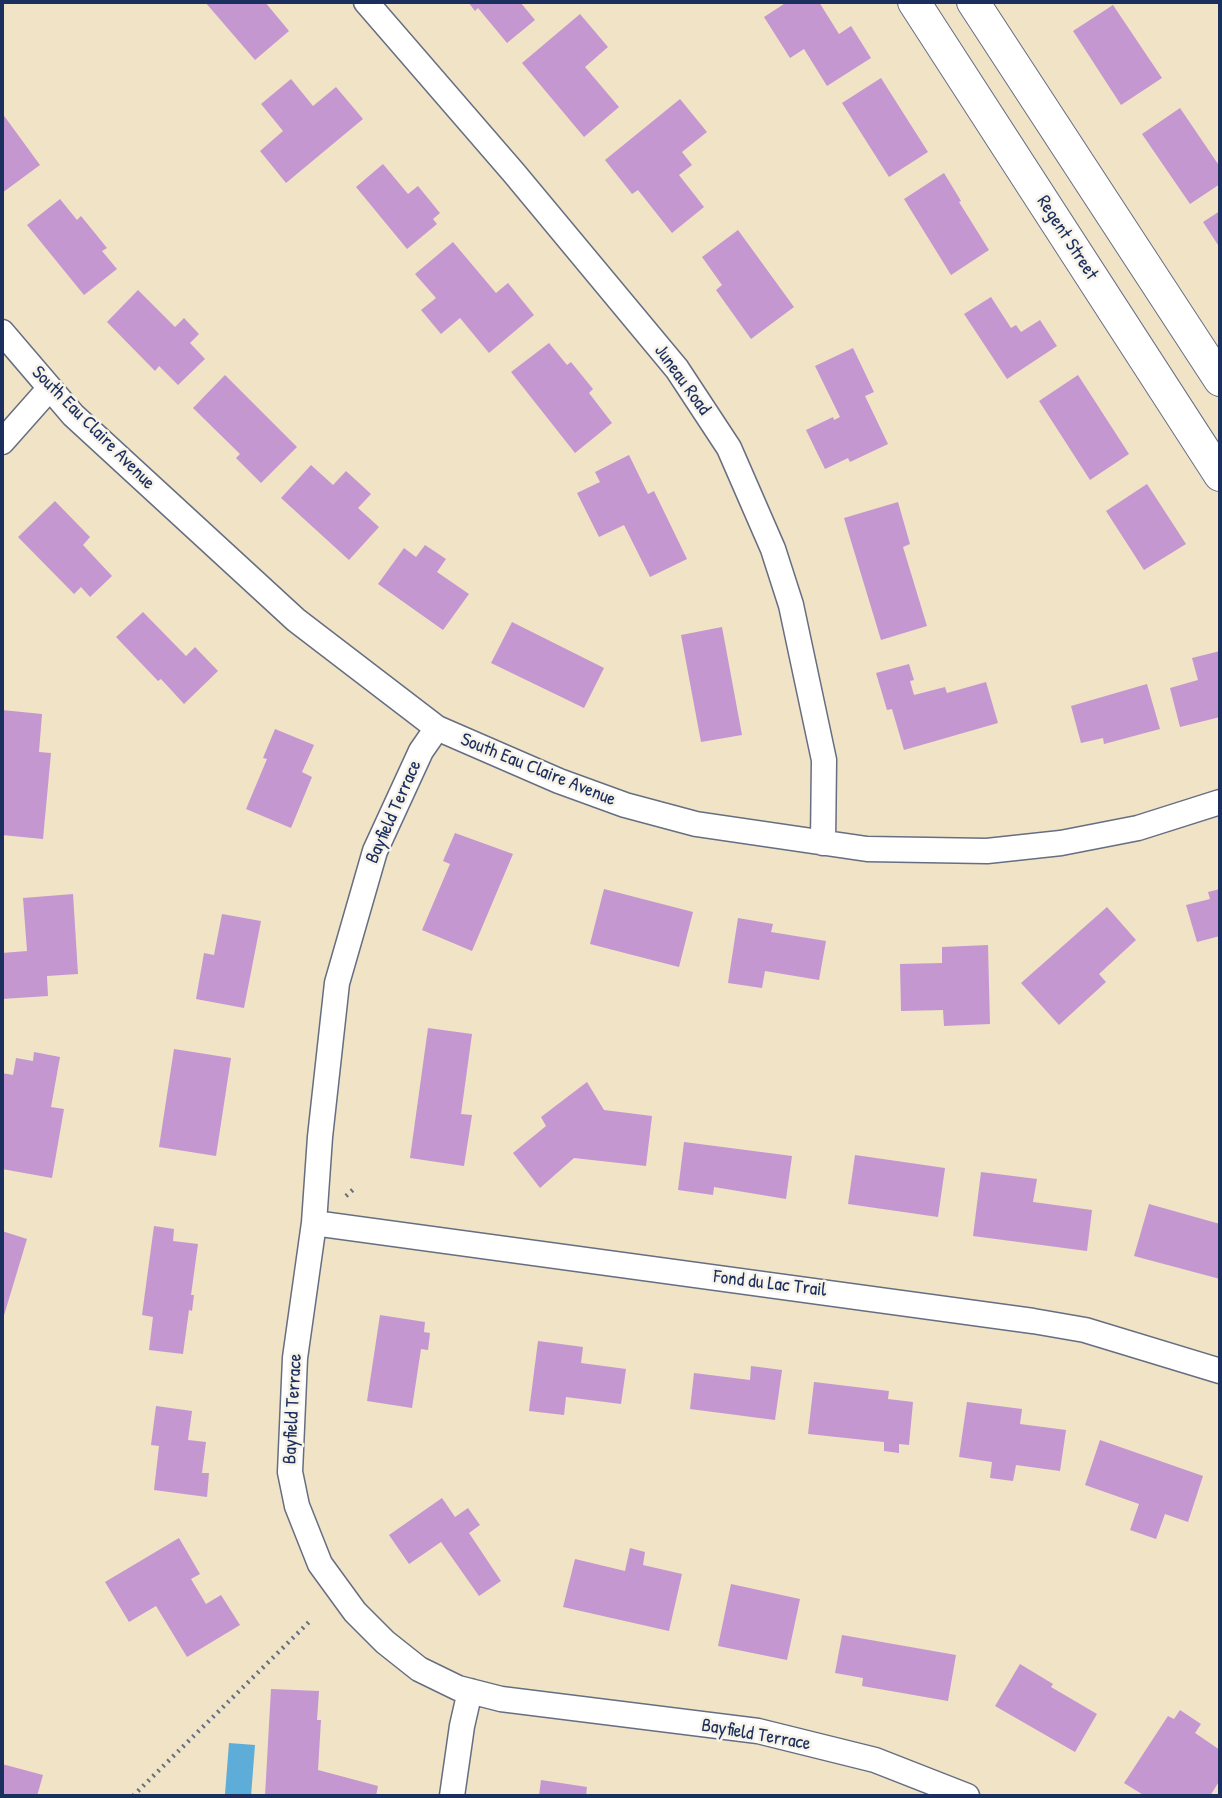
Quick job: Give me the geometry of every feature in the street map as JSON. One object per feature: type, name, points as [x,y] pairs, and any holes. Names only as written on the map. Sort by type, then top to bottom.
[{"type":"street","name":"Juneau Road","points":[[366,2],[514,173],[677,369],[729,447],[773,549],[791,605],[824,760],[823,843]]},
{"type":"street","name":"Regent Street","points":[[914,2],[1220,475]]},
{"type":"street","points":[[974,2],[1220,380]]},
{"type":"street","name":"South Eau Claire Avenue","points":[[2,332],[74,415],[296,620],[437,728],[559,782],[625,805],[696,824],[867,849],[987,851],[1061,843],[1138,828],[1220,802]]},
{"type":"street","points":[[2,442],[49,389]]},
{"type":"street","name":"Bayfield Terrace","points":[[437,728],[421,751],[375,850],[337,983],[320,1137],[314,1223],[295,1358],[290,1472],[297,1506],[320,1564],[355,1612],[385,1642],[419,1669],[470,1691],[501,1699],[758,1731],[875,1760],[967,1796]]},
{"type":"street","name":"Fond du Lac Trail","points":[[314,1223],[1033,1321],[1085,1330],[1220,1371]]},
{"type":"street","points":[[452,1796],[470,1691]]},
{"type":"path","points":[[346,1196],[356,1187]]},
{"type":"path","points":[[133,1796],[312,1620]]},
{"type":"water","points":[[229,1743],[255,1745],[251,1796],[225,1794]]},
{"type":"building","points":[[205,2],[265,2],[289,31],[255,60]]},
{"type":"building","points":[[468,2],[520,2],[535,20],[507,43],[478,8],[475,11]]},
{"type":"building","points":[[787,2],[819,2],[839,34],[851,26],[871,58],[827,86],[804,49],[790,58],[764,17]]},
{"type":"building","points":[[1113,5],[1162,78],[1121,105],[1073,31]]},
{"type":"building","points":[[580,14],[608,47],[585,67],[619,107],[584,137],[522,63]]},
{"type":"building","points":[[881,78],[928,152],[889,177],[842,103]]},
{"type":"building","points":[[291,79],[313,106],[336,87],[363,119],[286,183],[260,151],[283,131],[261,104]]},
{"type":"building","points":[[680,99],[707,132],[682,152],[692,165],[679,175],[704,207],[672,233],[638,190],[632,194],[605,160]]},
{"type":"building","points":[[1180,108],[1220,167],[1220,184],[1190,204],[1142,134]]},
{"type":"building","points":[[2,113],[40,165],[2,193]]},
{"type":"building","points":[[383,164],[408,194],[418,186],[440,213],[433,219],[437,224],[407,249],[356,187]]},
{"type":"building","points":[[944,173],[989,250],[951,275],[904,199]]},
{"type":"building","points":[[60,199],[77,220],[81,216],[107,248],[102,251],[117,269],[84,295],[27,225]]},
{"type":"building","points":[[1220,211],[1220,248],[1203,222]]},
{"type":"building","points":[[738,230],[794,307],[751,339],[716,290],[722,285],[702,257]]},
{"type":"building","points":[[453,242],[496,293],[508,283],[534,315],[489,353],[460,318],[441,334],[421,310],[436,298],[415,274]]},
{"type":"building","points":[[138,290],[175,327],[184,318],[199,334],[190,343],[205,359],[178,385],[159,366],[155,371],[107,322]]},
{"type":"building","points":[[991,297],[1011,328],[1016,325],[1021,332],[1040,320],[1057,346],[1007,379],[964,314]]},
{"type":"building","points":[[549,343],[567,365],[571,362],[593,389],[589,393],[612,423],[575,453],[511,372]]},
{"type":"building","points":[[853,348],[874,392],[865,396],[888,444],[850,462],[848,458],[825,469],[806,430],[833,417],[834,420],[840,417],[815,366]]},
{"type":"building","points":[[225,375],[297,447],[261,483],[236,458],[240,454],[193,408]]},
{"type":"building","points":[[1078,375],[1129,454],[1090,480],[1039,401]]},
{"type":"building","points":[[629,455],[648,494],[654,491],[687,559],[650,577],[624,525],[599,537],[577,493],[600,482],[595,472]]},
{"type":"building","points":[[311,465],[333,485],[346,471],[371,494],[358,508],[379,527],[349,560],[281,498]]},
{"type":"building","points":[[1147,484],[1186,544],[1144,570],[1106,511]]},
{"type":"building","points":[[55,501],[90,537],[83,545],[112,576],[90,597],[81,587],[74,594],[18,537]]},
{"type":"building","points":[[898,502],[910,544],[903,547],[927,626],[881,640],[844,518]]},
{"type":"building","points":[[425,545],[446,559],[437,572],[469,594],[443,630],[378,584],[404,548],[416,557]]},
{"type":"building","points":[[143,612],[186,656],[195,647],[218,671],[184,704],[116,637]]},
{"type":"building","points":[[512,622],[604,668],[584,708],[491,663]]},
{"type":"building","points":[[722,627],[742,735],[701,742],[681,635]]},
{"type":"building","points":[[1220,651],[1220,717],[1180,727],[1170,688],[1198,680],[1192,658]]},
{"type":"building","points":[[909,664],[914,680],[910,681],[914,695],[945,687],[947,693],[986,682],[998,723],[904,750],[892,709],[887,710],[876,673]]},
{"type":"building","points":[[1147,684],[1160,729],[1104,744],[1103,738],[1081,743],[1071,706]]},
{"type":"building","points":[[2,710],[42,714],[39,752],[51,753],[43,839],[2,835]]},
{"type":"building","points":[[275,729],[314,745],[302,772],[312,777],[291,828],[246,809],[267,759],[263,758]]},
{"type":"building","points":[[455,833],[513,854],[472,951],[422,930],[450,864],[443,861]]},
{"type":"building","points":[[604,889],[693,912],[679,967],[590,944]]},
{"type":"building","points":[[1220,889],[1220,936],[1197,942],[1186,905],[1210,899],[1208,892]]},
{"type":"building","points":[[73,894],[78,974],[47,976],[48,996],[2,999],[2,953],[27,951],[23,898]]},
{"type":"building","points":[[1107,907],[1136,940],[1099,974],[1106,982],[1059,1025],[1021,983]]},
{"type":"building","points":[[222,914],[261,921],[244,1008],[196,999],[204,953],[214,955]]},
{"type":"building","points":[[738,918],[773,924],[771,932],[826,941],[819,980],[765,971],[762,988],[728,983]]},
{"type":"building","points":[[988,945],[990,1024],[944,1026],[943,1010],[901,1011],[900,964],[942,963],[942,947]]},
{"type":"building","points":[[428,1028],[472,1034],[461,1114],[472,1115],[464,1166],[410,1158]]},
{"type":"building","points":[[174,1049],[231,1058],[216,1156],[159,1147]]},
{"type":"building","points":[[34,1052],[60,1057],[51,1107],[64,1109],[52,1178],[2,1169],[2,1073],[13,1075],[16,1058],[33,1061]]},
{"type":"building","points":[[587,1082],[604,1110],[652,1116],[646,1166],[574,1158],[540,1188],[513,1153],[546,1126],[541,1117]]},
{"type":"building","points":[[684,1142],[792,1156],[786,1199],[714,1187],[713,1195],[678,1190]]},
{"type":"building","points":[[855,1155],[945,1168],[938,1217],[848,1204]]},
{"type":"building","points":[[981,1172],[1037,1179],[1033,1202],[1092,1210],[1087,1251],[973,1236]]},
{"type":"building","points":[[1149,1204],[1220,1224],[1220,1279],[1134,1256]]},
{"type":"building","points":[[154,1226],[174,1229],[173,1241],[198,1244],[191,1295],[194,1295],[192,1311],[189,1310],[183,1354],[149,1350],[153,1317],[142,1315]]},
{"type":"building","points":[[2,1231],[27,1239],[2,1322]]},
{"type":"building","points":[[380,1315],[425,1322],[424,1332],[430,1333],[428,1350],[421,1349],[412,1408],[367,1401]]},
{"type":"building","points":[[538,1341],[583,1347],[581,1363],[626,1369],[621,1404],[566,1397],[564,1415],[529,1411]]},
{"type":"building","points":[[751,1366],[782,1370],[775,1420],[690,1409],[694,1373],[750,1380]]},
{"type":"building","points":[[814,1382],[889,1391],[888,1399],[913,1402],[909,1445],[899,1444],[899,1453],[884,1451],[884,1442],[808,1434]]},
{"type":"building","points":[[967,1402],[1022,1409],[1020,1424],[1066,1430],[1060,1471],[1016,1465],[1013,1481],[990,1478],[992,1462],[959,1457]]},
{"type":"building","points":[[156,1406],[192,1411],[188,1440],[206,1442],[202,1473],[209,1473],[207,1497],[154,1490],[159,1446],[151,1445]]},
{"type":"building","points":[[1100,1440],[1203,1476],[1188,1522],[1165,1514],[1156,1539],[1130,1530],[1139,1504],[1085,1485]]},
{"type":"building","points":[[442,1498],[455,1517],[468,1508],[480,1525],[469,1533],[501,1581],[479,1596],[441,1542],[409,1564],[389,1535]]},
{"type":"building","points":[[179,1538],[200,1574],[191,1579],[206,1604],[221,1595],[240,1625],[187,1657],[156,1606],[129,1622],[105,1582]]},
{"type":"building","points":[[630,1548],[645,1552],[643,1565],[682,1574],[669,1631],[563,1607],[575,1559],[625,1571]]},
{"type":"building","points":[[731,1584],[800,1599],[787,1660],[718,1646]]},
{"type":"building","points":[[842,1635],[956,1655],[948,1701],[862,1686],[863,1678],[835,1673]]},
{"type":"building","points":[[1020,1664],[1053,1684],[1051,1687],[1097,1714],[1075,1752],[995,1706]]},
{"type":"building","points":[[271,1689],[319,1691],[317,1720],[321,1720],[318,1770],[378,1786],[376,1796],[265,1796]]},
{"type":"building","points":[[1180,1710],[1201,1724],[1195,1733],[1220,1750],[1220,1780],[1210,1796],[1145,1796],[1124,1783],[1168,1716],[1174,1719]]},
{"type":"building","points":[[2,1764],[43,1775],[37,1796],[2,1796]]},
{"type":"building","points":[[541,1780],[587,1787],[586,1796],[539,1796]]}]
